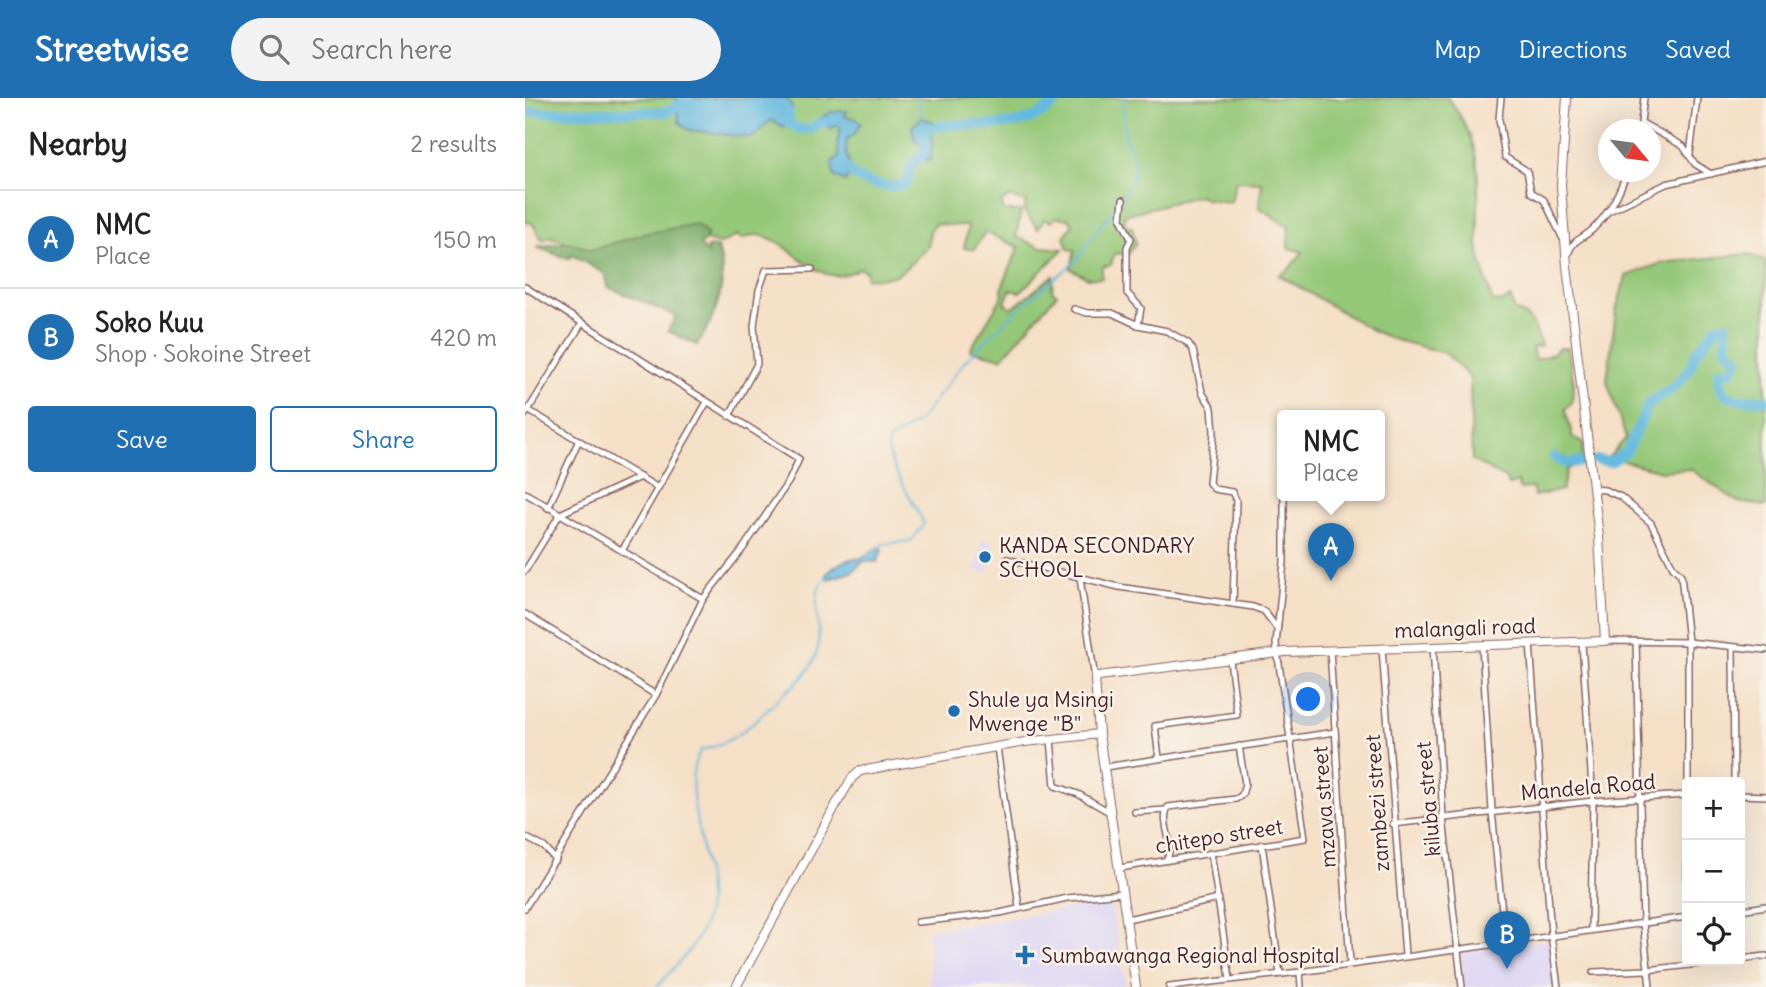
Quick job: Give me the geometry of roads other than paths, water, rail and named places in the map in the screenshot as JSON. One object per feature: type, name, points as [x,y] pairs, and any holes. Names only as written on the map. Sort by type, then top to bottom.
[{"type":"street","points":[[1501,98],[1500,119],[1505,158],[1521,164],[1527,171],[1531,192],[1544,200],[1566,245]]},
{"type":"street","points":[[1567,98],[1561,185],[1567,266],[1605,598],[1605,640],[1688,642],[1766,650]]},
{"type":"street","points":[[1642,119],[1644,98]]},
{"type":"street","points":[[1697,98],[1690,154],[1695,164],[1711,174]]},
{"type":"street","points":[[1661,137],[1690,154]]},
{"type":"street","points":[[1608,212],[1655,188],[1766,161]]},
{"type":"street","points":[[1567,266],[1572,245],[1592,231],[1608,212],[1616,201],[1623,182]]},
{"type":"street","points":[[1123,201],[1121,219],[1131,239],[1127,247],[1127,293],[1141,308],[1138,325]]},
{"type":"street","points":[[729,415],[757,364],[754,326],[759,290],[766,270],[812,269]]},
{"type":"street","points":[[525,287],[799,459],[789,481],[703,599],[656,695],[525,908]]},
{"type":"street","points":[[1074,309],[1087,313],[1112,313],[1138,325],[1175,334],[1193,350],[1202,392],[1212,408],[1214,432],[1209,483],[1214,489],[1232,492],[1236,500],[1233,604]]},
{"type":"street","points":[[582,323],[527,413],[579,440],[658,488]]},
{"type":"street","points":[[623,549],[707,402]]},
{"type":"street","points":[[548,508],[579,440]]},
{"type":"street","points":[[525,571],[560,514],[639,477]]},
{"type":"street","points":[[1593,489],[1605,490],[1621,498],[1653,526],[1673,567],[1681,575],[1688,642],[1688,777]]},
{"type":"street","points":[[525,493],[703,599]]},
{"type":"street","name":"chitepo street","points":[[1120,868],[1306,839],[1277,653],[1276,627],[1284,562],[1284,501]]},
{"type":"street","points":[[1007,559],[1080,578],[1264,611],[1276,627]]},
{"type":"street","points":[[1080,578],[1095,679],[1099,734],[1136,987]]},
{"type":"street","points":[[525,614],[656,695]]},
{"type":"street","name":"malangali road","points":[[1095,679],[1108,674],[1277,653],[1605,640]]},
{"type":"street","points":[[1636,641],[1643,923],[1650,987]]},
{"type":"street","points":[[1530,643],[1551,935],[1558,987]]},
{"type":"street","points":[[1582,643],[1593,801],[1591,930]]},
{"type":"street","points":[[1482,645],[1492,811],[1506,942]]},
{"type":"street","name":"kiluba street","points":[[1433,646],[1443,818],[1462,987]]},
{"type":"street","points":[[1733,647],[1734,777]]},
{"type":"street","name":"zambezi street","points":[[1382,648],[1393,824],[1405,955]]},
{"type":"street","name":"mzava street","points":[[1330,650],[1350,963]]},
{"type":"street","points":[[1159,758],[1155,726],[1237,715],[1230,660]]},
{"type":"street","points":[[1105,767],[1335,732]]},
{"type":"street","points":[[736,987],[852,778],[873,767],[1099,734]]},
{"type":"street","points":[[1051,739],[1055,786],[1078,794],[1111,813]]},
{"type":"street","points":[[1135,812],[1236,799],[1242,795],[1245,784],[1239,746]]},
{"type":"street","points":[[997,747],[1019,908]]},
{"type":"street","name":"Mandela Road","points":[[1393,824],[1492,811],[1682,794]]},
{"type":"street","points":[[1745,795],[1766,796]]},
{"type":"street","points":[[1165,860],[1170,850],[1166,810]]},
{"type":"street","points":[[525,837],[544,847],[561,851]]},
{"type":"street","points":[[1687,840],[1687,903]]},
{"type":"street","points":[[1262,844],[1280,974]]},
{"type":"street","points":[[544,847],[556,860]]},
{"type":"street","points":[[1211,852],[1230,979]]},
{"type":"street","points":[[918,922],[1000,913],[1067,898],[1123,893]]},
{"type":"street","points":[[1127,919],[1219,899]]},
{"type":"street","points":[[1745,909],[1766,906]]},
{"type":"street","points":[[1169,987],[1300,972],[1682,918]]},
{"type":"street","points":[[1745,958],[1766,956]]},
{"type":"street","points":[[1593,972],[1682,966]]},
{"type":"street","points":[[1300,972],[1301,987]]},
{"type":"water","points":[[676,98],[786,98],[792,106],[792,120],[784,127],[771,120],[752,138],[689,130],[679,122]]},
{"type":"water","points":[[847,111],[845,117],[855,118],[861,123],[853,136],[847,138],[846,151],[851,171],[845,182],[834,176],[832,162],[839,157],[837,143],[841,128],[837,125],[831,129],[819,119],[831,112]]},
{"type":"water","points":[[921,118],[934,122],[931,160],[926,160],[921,144],[915,141],[912,127]]},
{"type":"water","points":[[879,547],[882,550],[877,562],[864,561],[852,572],[828,579],[826,575],[837,565],[850,559],[859,559]]},
{"type":"waterway","points":[[525,112],[668,112],[688,98]]},
{"type":"waterway","points":[[919,98],[921,118]]},
{"type":"waterway","points":[[843,164],[855,176],[871,183],[890,186],[906,184],[912,164],[924,153],[927,129],[1013,123],[1045,111],[1060,98]]},
{"type":"waterway","points":[[1122,198],[1133,178],[1135,160],[1125,138],[1123,98]]},
{"type":"waterway","points":[[789,113],[788,122],[799,129],[812,129],[818,123],[834,120]]},
{"type":"waterway","points":[[879,549],[883,544],[911,541],[924,524],[895,470],[888,441],[920,420],[965,361],[1018,309],[1076,261],[1102,223],[1119,206]]},
{"type":"waterway","points":[[1596,460],[1611,462],[1627,451],[1649,403],[1674,387],[1689,370],[1696,353],[1718,326],[1726,325],[1726,349],[1738,358],[1731,372],[1719,371],[1722,392],[1734,399],[1766,400]]},
{"type":"waterway","points":[[1554,457],[1565,463],[1582,462]]},
{"type":"waterway","points":[[657,987],[686,955],[698,937],[706,917],[707,877],[694,806],[694,765],[701,750],[740,733],[811,666],[819,638],[817,599],[822,582],[828,576]]},
{"type":"place","name":"KANDA SECONDARY SCHOOL","points":[[985,557]]},
{"type":"place","name":"NMC","points":[[1331,581]]},
{"type":"place","name":"Shule ya Msingi Mwenge \"B\"","points":[[954,711]]},
{"type":"place","name":"Sumbawanga Regional Hospital","points":[[1025,955]]},
{"type":"place","name":"Soko Kuu","points":[[1507,969]]}]
